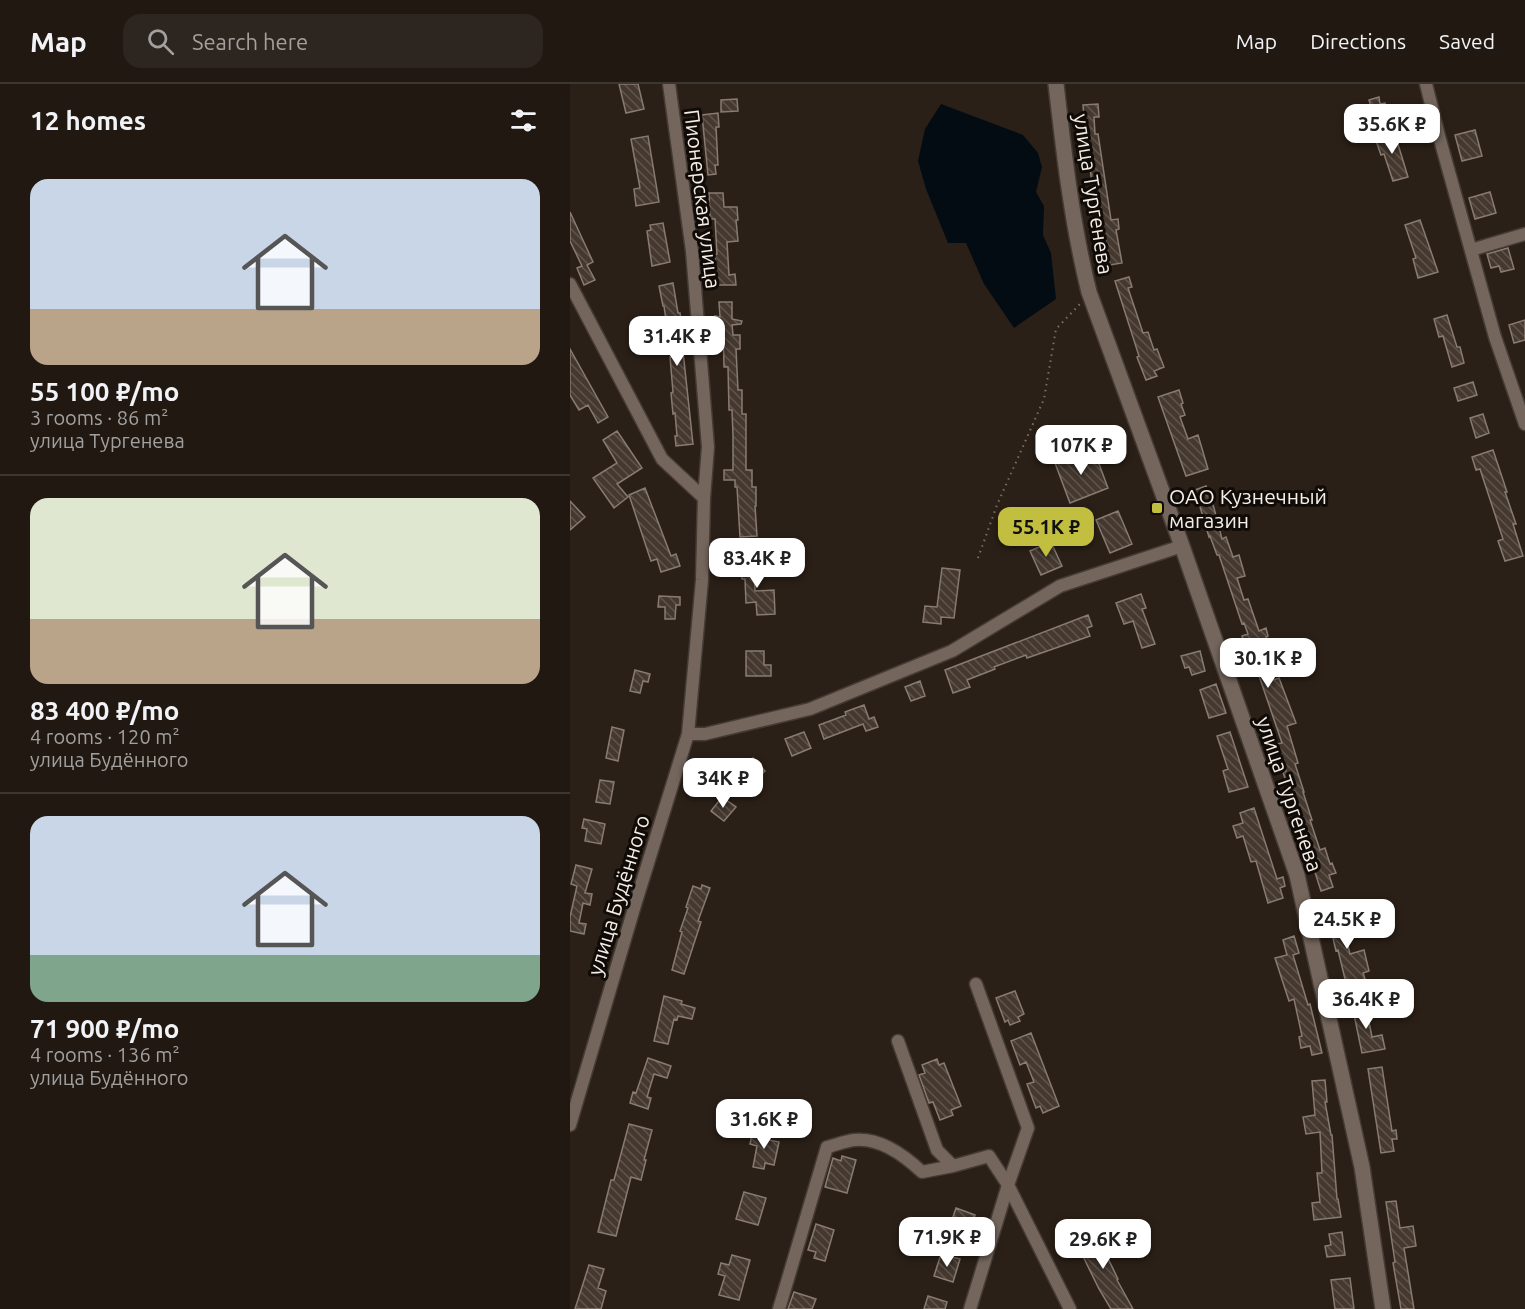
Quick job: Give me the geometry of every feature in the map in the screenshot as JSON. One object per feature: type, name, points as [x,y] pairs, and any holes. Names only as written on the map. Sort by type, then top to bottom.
[{"type":"street","name":"Пионерская улица","points":[[669,84],[694,274],[708,447],[704,498]]},
{"type":"street","name":"улица Тургенева","points":[[1056,84],[1079,252],[1089,292],[1182,546],[1297,874],[1362,1167],[1383,1309]]},
{"type":"street","points":[[1426,84],[1495,337],[1520,392],[1525,424]]},
{"type":"street","points":[[1471,250],[1525,234]]},
{"type":"street","points":[[570,284],[662,459],[704,498]]},
{"type":"street","name":"улица Будённого","points":[[570,1125],[688,734],[702,580],[704,498]]},
{"type":"street","points":[[688,734],[705,734],[810,709],[952,651],[1060,586],[1182,546]]},
{"type":"street","points":[[970,1309],[1028,1128],[976,984]]},
{"type":"street","points":[[898,1041],[937,1150],[953,1166]]},
{"type":"street","points":[[779,1309],[826,1147],[856,1140],[880,1143],[905,1157],[922,1172],[989,1156],[1008,1185],[1070,1309]]},
{"type":"path","points":[[978,558],[997,505],[1044,399],[1056,329],[1089,292]]},
{"type":"shaded area","points":[[941,104],[1023,135],[1038,153],[1042,167],[1036,192],[1044,206],[1043,235],[1051,253],[1056,299],[1014,328],[984,284],[966,243],[948,243],[926,189],[918,161],[925,129]]},
{"type":"building","points":[[619,84],[638,84],[644,109],[626,113]]},
{"type":"building","points":[[1379,97],[1380,104],[1385,103],[1388,114],[1374,117],[1369,100]]},
{"type":"building","points":[[737,99],[738,111],[721,112],[721,100]]},
{"type":"building","points":[[1098,104],[1099,117],[1094,117],[1095,134],[1098,134],[1111,220],[1118,219],[1119,229],[1116,230],[1122,263],[1110,265],[1101,208],[1095,209],[1083,105]]},
{"type":"building","points":[[718,113],[719,127],[716,127],[718,165],[715,165],[716,174],[708,175],[702,115]]},
{"type":"building","points":[[1475,130],[1482,156],[1462,161],[1455,135]]},
{"type":"building","points":[[1394,131],[1408,177],[1393,181],[1384,154],[1381,155],[1375,138]]},
{"type":"building","points":[[648,136],[659,202],[636,206],[634,189],[640,188],[631,139]]},
{"type":"building","points":[[1490,192],[1496,213],[1475,219],[1469,198]]},
{"type":"building","points":[[709,193],[723,193],[724,207],[737,207],[738,241],[727,242],[729,275],[735,274],[736,285],[716,285],[715,219],[710,219]]},
{"type":"building","points":[[570,212],[593,262],[587,265],[595,280],[584,285],[577,268],[582,266],[570,241]]},
{"type":"building","points":[[1420,220],[1438,272],[1418,278],[1413,259],[1416,258],[1405,225]]},
{"type":"building","points":[[663,223],[670,262],[652,266],[647,231],[651,230],[650,225]]},
{"type":"building","points":[[1508,248],[1514,269],[1501,272],[1499,266],[1491,268],[1487,254]]},
{"type":"building","points":[[1129,277],[1132,287],[1128,288],[1143,333],[1148,332],[1154,350],[1157,349],[1164,367],[1154,371],[1157,376],[1146,380],[1115,281]]},
{"type":"building","points":[[673,283],[684,342],[682,342],[693,444],[676,446],[675,413],[673,414],[671,393],[673,392],[671,357],[659,286]]},
{"type":"building","points":[[719,302],[732,302],[732,319],[742,321],[741,324],[732,325],[733,335],[740,335],[740,349],[736,349],[738,390],[742,390],[742,414],[746,414],[746,470],[752,470],[752,487],[756,487],[757,536],[740,537],[737,487],[735,487],[735,480],[724,480],[724,470],[733,470],[733,436],[732,410],[729,410],[728,367],[724,367],[723,325],[715,325],[715,316],[720,317]]},
{"type":"building","points":[[1447,315],[1464,363],[1452,367],[1443,336],[1439,337],[1434,319]]},
{"type":"building","points":[[1525,320],[1525,340],[1514,343],[1509,325]]},
{"type":"building","points":[[570,349],[608,417],[598,423],[588,405],[579,410],[570,395]]},
{"type":"building","points":[[1473,382],[1477,395],[1458,401],[1454,388]]},
{"type":"building","points":[[1179,390],[1185,415],[1180,417],[1188,439],[1198,435],[1208,469],[1186,476],[1158,397]]},
{"type":"building","points":[[1483,414],[1489,433],[1476,438],[1470,418]]},
{"type":"building","points":[[617,431],[642,468],[617,484],[628,497],[614,508],[593,478],[617,463],[603,440]]},
{"type":"building","points":[[1088,450],[1091,458],[1096,456],[1108,488],[1070,503],[1055,463]]},
{"type":"building","points":[[1493,450],[1507,492],[1505,492],[1516,524],[1513,524],[1523,556],[1505,561],[1498,541],[1503,539],[1480,469],[1476,470],[1472,457]]},
{"type":"building","points":[[1206,486],[1222,539],[1226,537],[1233,557],[1239,555],[1245,576],[1237,578],[1244,600],[1248,599],[1259,631],[1266,628],[1268,636],[1266,637],[1273,659],[1268,660],[1274,680],[1279,678],[1296,723],[1287,726],[1298,763],[1295,764],[1320,850],[1325,848],[1330,864],[1332,863],[1336,873],[1329,875],[1333,887],[1321,891],[1283,772],[1286,771],[1277,744],[1282,743],[1250,648],[1252,647],[1250,642],[1244,644],[1242,636],[1248,634],[1244,623],[1242,624],[1219,555],[1209,537],[1195,490]]},
{"type":"building","points":[[645,488],[671,556],[676,554],[680,566],[661,572],[657,559],[651,561],[629,495]]},
{"type":"building","points":[[570,501],[585,517],[570,530]]},
{"type":"building","points":[[1118,511],[1132,544],[1110,553],[1096,520]]},
{"type":"building","points":[[1051,542],[1062,566],[1041,575],[1030,551]]},
{"type":"building","points":[[758,559],[759,568],[754,569],[755,591],[774,590],[775,614],[757,615],[756,602],[746,603],[741,560]]},
{"type":"building","points":[[942,568],[960,570],[954,618],[941,617],[941,624],[923,622],[925,606],[937,607]]},
{"type":"building","points":[[1141,594],[1146,608],[1142,609],[1155,644],[1142,648],[1133,621],[1124,624],[1116,603]]},
{"type":"building","points":[[659,596],[680,597],[680,605],[676,605],[675,619],[665,619],[665,607],[658,607]]},
{"type":"building","points":[[1088,615],[1092,626],[1087,628],[1090,636],[994,667],[995,669],[967,680],[970,687],[953,693],[945,670]]},
{"type":"building","points":[[746,651],[764,651],[764,665],[771,665],[771,676],[746,676]]},
{"type":"building","points":[[1200,651],[1205,671],[1192,675],[1189,667],[1185,668],[1181,656]]},
{"type":"building","points":[[635,670],[650,674],[648,682],[643,681],[640,693],[630,691]]},
{"type":"building","points":[[920,681],[925,696],[911,701],[905,687]]},
{"type":"building","points":[[1216,684],[1226,713],[1209,718],[1200,690]]},
{"type":"building","points":[[864,705],[869,719],[874,717],[878,727],[866,731],[863,724],[824,739],[819,725],[846,715],[845,712]]},
{"type":"building","points":[[612,727],[624,730],[618,761],[606,758]]},
{"type":"building","points":[[804,732],[811,748],[792,756],[785,739]]},
{"type":"building","points":[[1230,732],[1248,787],[1229,792],[1223,771],[1228,769],[1217,736]]},
{"type":"building","points":[[753,758],[765,771],[753,782],[741,770]]},
{"type":"building","points":[[600,780],[614,782],[610,804],[596,802]]},
{"type":"building","points":[[722,797],[736,807],[724,821],[711,811]]},
{"type":"building","points":[[1254,808],[1277,879],[1283,877],[1285,886],[1280,888],[1283,898],[1268,903],[1256,861],[1251,862],[1243,836],[1237,838],[1233,826],[1243,823],[1240,813]]},
{"type":"building","points":[[584,819],[605,824],[601,844],[585,841],[587,829],[582,828]]},
{"type":"building","points":[[576,865],[592,869],[585,893],[592,894],[590,905],[583,903],[579,923],[586,924],[584,934],[570,931],[570,917],[577,886],[571,884]]},
{"type":"building","points":[[702,885],[710,888],[698,921],[701,922],[684,974],[672,970],[693,886],[701,889]]},
{"type":"building","points":[[1337,904],[1350,954],[1364,950],[1369,971],[1363,973],[1365,979],[1346,983],[1338,950],[1336,951],[1327,907]]},
{"type":"building","points":[[1294,936],[1299,953],[1293,955],[1308,1005],[1310,1004],[1322,1053],[1312,1055],[1310,1046],[1301,1048],[1299,1037],[1302,1036],[1294,999],[1289,1001],[1275,958],[1287,955],[1283,940]]},
{"type":"building","points":[[1015,991],[1024,1014],[1018,1017],[1020,1021],[1010,1025],[1008,1020],[1005,1022],[996,998]]},
{"type":"building","points":[[664,996],[682,1001],[681,1004],[695,1008],[692,1019],[678,1016],[677,1020],[674,1019],[668,1044],[654,1041]]},
{"type":"building","points":[[1365,1002],[1372,1037],[1382,1035],[1385,1049],[1362,1053],[1352,1005]]},
{"type":"building","points":[[1031,1033],[1059,1106],[1043,1113],[1040,1106],[1036,1108],[1027,1084],[1034,1082],[1026,1062],[1020,1065],[1011,1041]]},
{"type":"building","points":[[648,1058],[671,1066],[667,1078],[654,1074],[647,1097],[651,1098],[648,1109],[630,1103],[633,1092],[636,1093]]},
{"type":"building","points":[[937,1059],[939,1065],[944,1063],[961,1106],[951,1110],[953,1115],[940,1120],[933,1102],[929,1103],[919,1075],[925,1073],[922,1065]]},
{"type":"building","points":[[1382,1067],[1392,1131],[1396,1130],[1397,1139],[1392,1139],[1394,1151],[1381,1153],[1368,1069]]},
{"type":"building","points":[[1325,1080],[1327,1102],[1325,1102],[1332,1135],[1337,1199],[1341,1217],[1314,1220],[1312,1203],[1320,1202],[1317,1173],[1322,1173],[1320,1132],[1306,1134],[1303,1117],[1315,1115],[1312,1081]]},
{"type":"building","points":[[629,1124],[652,1130],[641,1180],[631,1177],[616,1236],[598,1232],[611,1180],[614,1180]]},
{"type":"building","points":[[753,1130],[765,1132],[764,1139],[779,1142],[774,1165],[765,1163],[764,1169],[753,1167],[757,1146],[750,1144]]},
{"type":"building","points":[[842,1156],[856,1160],[847,1193],[825,1187],[833,1158],[841,1161]]},
{"type":"building","points":[[744,1192],[766,1198],[758,1225],[736,1219]]},
{"type":"building","points":[[1396,1201],[1400,1228],[1413,1226],[1416,1246],[1404,1248],[1414,1309],[1401,1309],[1393,1263],[1395,1262],[1386,1202]]},
{"type":"building","points":[[956,1208],[975,1215],[967,1238],[948,1232]]},
{"type":"building","points":[[816,1224],[834,1230],[825,1261],[814,1258],[816,1252],[808,1250]]},
{"type":"building","points":[[1106,1229],[1111,1240],[1101,1244],[1133,1309],[1111,1309],[1076,1242]]},
{"type":"building","points":[[1342,1232],[1345,1255],[1327,1257],[1325,1246],[1331,1245],[1329,1234]]},
{"type":"building","points":[[941,1254],[960,1259],[953,1282],[934,1276]]},
{"type":"building","points":[[732,1255],[750,1260],[739,1300],[719,1295],[725,1276],[718,1274],[721,1263],[729,1265]]},
{"type":"building","points":[[589,1265],[604,1269],[598,1288],[606,1291],[601,1309],[575,1309]]},
{"type":"building","points":[[1350,1278],[1354,1309],[1335,1309],[1331,1280]]},
{"type":"building","points":[[794,1292],[816,1299],[812,1309],[788,1309]]},
{"type":"building","points":[[928,1296],[947,1302],[945,1309],[924,1309]]},
{"type":"place","name":"ОАО Кузнечный магазин","points":[[1157,508]]}]
